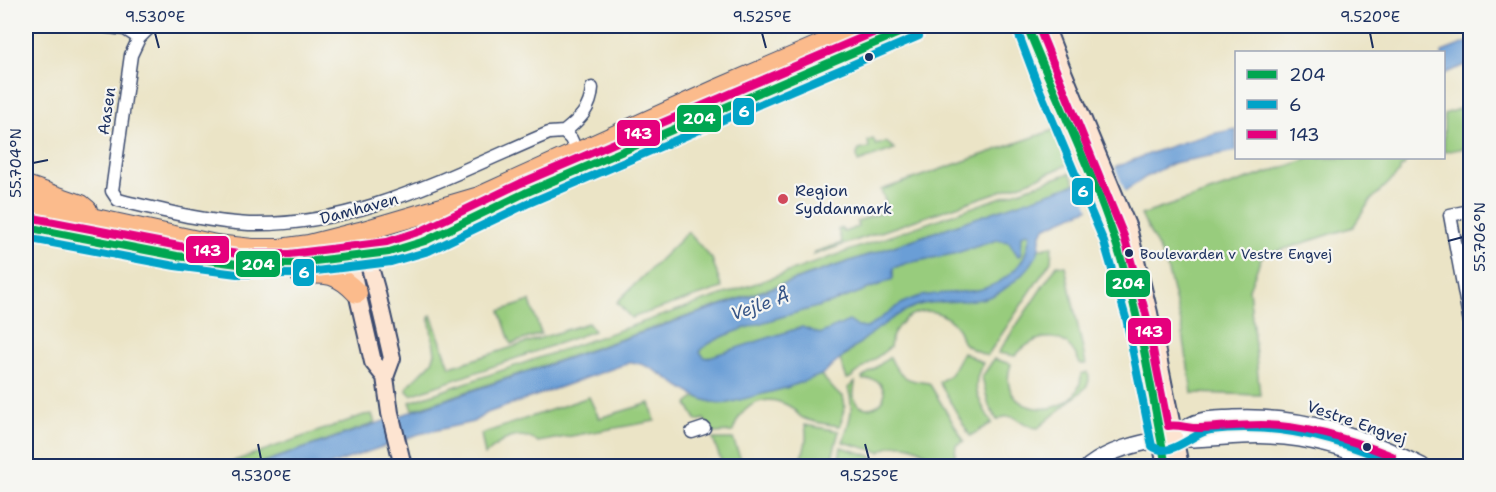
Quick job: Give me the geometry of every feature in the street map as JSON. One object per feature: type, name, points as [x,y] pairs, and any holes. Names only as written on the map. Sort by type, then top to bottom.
[{"type":"main road","name":"Damhaven","points":[[26,204],[216,245],[252,249],[280,249],[309,245],[360,247],[389,252],[425,241],[525,193],[580,160],[866,26]]},
{"type":"main road","name":"Damhaven","points":[[26,228],[238,264],[290,264],[360,247],[479,197],[580,160],[915,26]]},
{"type":"main road","points":[[1027,26],[1047,79],[1094,167],[1118,203],[1128,228],[1137,262],[1167,437],[1166,466]]},
{"type":"main road","points":[[1045,26],[1063,72],[1094,167],[1102,209],[1114,239],[1136,316],[1167,437],[1180,466]]},
{"type":"main road","points":[[26,186],[81,205],[100,221]]},
{"type":"main road","points":[[128,247],[176,265],[207,272],[240,276],[318,273],[333,275],[346,282],[357,293]]},
{"type":"main road","points":[[360,247],[357,293],[373,362],[385,378]]},
{"type":"main road","points":[[360,247],[392,358],[385,378],[400,458]]},
{"type":"street","points":[[101,26],[125,29],[140,38],[151,26]]},
{"type":"street","name":"Aasen","points":[[112,191],[131,55],[140,38]]},
{"type":"street","points":[[580,160],[571,139],[564,132],[583,117],[591,98],[592,88]]},
{"type":"street","name":"Damhaven","points":[[112,191],[118,200],[210,220],[249,224],[333,218],[376,206],[416,191],[549,133],[564,132]]},
{"type":"street","points":[[1470,211],[1450,215],[1470,322]]},
{"type":"street","name":"Vestre Engvej","points":[[1089,466],[1115,451],[1167,437],[1197,422],[1245,418],[1309,422],[1345,434],[1422,466]]},
{"type":"street","name":"Vestre Engvej","points":[[1167,437],[1187,439],[1272,436],[1304,440],[1362,456],[1388,466]]},
{"type":"green space","points":[[1470,105],[1470,147],[1445,152],[1445,114]]},
{"type":"green space","points":[[1054,130],[1069,164],[1030,181],[813,255],[815,252],[842,243],[838,230],[842,228],[844,232],[858,227],[857,221],[881,213],[887,206],[881,190]]},
{"type":"green space","points":[[873,139],[876,145],[886,142],[895,149],[858,162],[859,150],[869,148],[868,141]]},
{"type":"green space","points":[[1308,159],[1407,159],[1404,166],[1400,168],[1400,172],[1370,201],[1353,227],[1262,256],[1249,289],[1260,395],[1192,393],[1182,327],[1166,263],[1141,215]]},
{"type":"green space","points":[[1070,173],[1075,184],[413,410],[410,402],[777,276]]},
{"type":"green space","points":[[688,232],[712,259],[722,288],[631,318],[617,302]]},
{"type":"green space","points":[[1027,233],[1030,235],[1027,255],[1017,268],[1000,282],[981,290],[918,297],[867,328],[858,327],[849,321],[820,334],[802,327],[706,358],[700,352],[721,337],[739,330],[830,303],[891,280],[893,268],[907,263],[953,254],[997,240],[1009,242],[1020,256],[1022,253],[1020,240],[1022,235]]},
{"type":"green space","points":[[1052,246],[1051,261],[987,356],[965,344],[958,329],[941,314],[919,312],[899,325],[890,347],[847,379],[840,360],[898,314],[907,309],[936,301],[964,300],[991,295],[1005,288],[1020,276],[1031,264],[1038,249]]},
{"type":"green space","points":[[1057,265],[1065,266],[1086,364],[1080,364],[1067,345],[1051,338],[1033,342],[1015,356],[998,353]]},
{"type":"green space","points":[[530,301],[541,334],[511,344],[500,311]]},
{"type":"green space","points":[[431,315],[450,367],[588,323],[594,331],[411,395],[407,387],[432,362],[435,353],[429,317]]},
{"type":"green space","points":[[963,352],[983,363],[977,380],[977,394],[992,423],[970,436],[939,382],[950,375]]},
{"type":"green space","points":[[890,357],[897,370],[905,377],[929,383],[964,441],[956,445],[954,466],[936,466],[919,449],[911,446],[896,445],[880,452],[843,442],[851,409],[848,388],[855,382],[854,397],[862,407],[874,407],[880,404],[884,392],[881,385],[862,378]]},
{"type":"green space","points":[[994,359],[1011,364],[1009,383],[1014,396],[1025,405],[1039,408],[1054,407],[1067,401],[1077,390],[1081,374],[1088,372],[1088,383],[1082,391],[1038,428],[1010,417],[997,420],[989,406],[982,377]]},
{"type":"green space","points":[[821,375],[837,393],[843,396],[845,406],[840,426],[807,420],[789,406],[770,400],[754,404],[747,409],[736,423],[733,432],[713,433],[704,419],[697,421],[687,404],[696,397],[718,404],[728,403]]},
{"type":"green space","points":[[589,397],[599,418],[650,403],[655,421],[538,442],[523,436],[516,436],[503,441],[485,455],[481,434]]},
{"type":"green space","points":[[372,414],[375,423],[253,466],[220,466],[364,415]]},
{"type":"green space","points":[[805,425],[839,431],[830,466],[792,466],[800,458],[804,448]]},
{"type":"green space","points":[[713,439],[733,439],[742,462],[748,466],[723,466]]},
{"type":"green space","points":[[841,447],[875,459],[871,466],[838,466]]},
{"type":"water","points":[[1470,41],[1470,63],[1445,74],[1445,51]]},
{"type":"water","name":"Vejle Å","points":[[1235,129],[1235,151],[1173,163],[1119,195],[1046,227],[1042,232],[1038,252],[1032,264],[1017,280],[1000,292],[981,299],[929,303],[907,310],[868,336],[821,375],[786,388],[728,403],[714,402],[689,392],[644,365],[631,362],[487,413],[473,422],[419,434],[327,466],[253,466],[1075,184],[1195,139]],"holes":[[[1027,233],[1030,234],[1026,251],[1019,265],[999,282],[966,292],[931,294],[911,299],[867,328],[858,327],[849,321],[820,334],[802,327],[706,358],[700,352],[721,337],[739,330],[830,303],[891,280],[893,268],[907,263],[953,254],[997,240],[1009,242],[1018,256],[1021,255],[1022,235]]]},
{"type":"pier","points":[[1114,165],[1126,194],[1090,211],[1078,180]]},
{"type":"transit line","name":"143","points":[[28,217],[179,246],[239,254],[289,254],[387,242],[421,231],[521,183],[889,26]]},
{"type":"transit line","name":"204","points":[[26,227],[177,256],[238,264],[290,264],[389,252],[425,241],[525,193],[915,26]]},
{"type":"transit line","name":"204","points":[[1027,26],[1103,207],[1124,269],[1137,318],[1166,466]]},
{"type":"transit line","name":"143","points":[[1038,26],[1124,236],[1146,314],[1168,426],[1197,428],[1261,425],[1295,428],[1344,439],[1392,456]]},
{"type":"transit line","name":"6","points":[[1017,30],[1104,242],[1126,318],[1152,446],[1166,450],[1211,430],[1260,428],[1331,441],[1399,466]]},
{"type":"transit line","name":"6","points":[[26,238],[175,266],[237,274],[291,274],[391,262],[429,251],[529,203],[919,36]]},
{"type":"place","name":"Region Syddanmark","points":[[783,199]]},
{"type":"place","name":"Boulevarden v Vestre Engvej","points":[[1129,253]]}]
